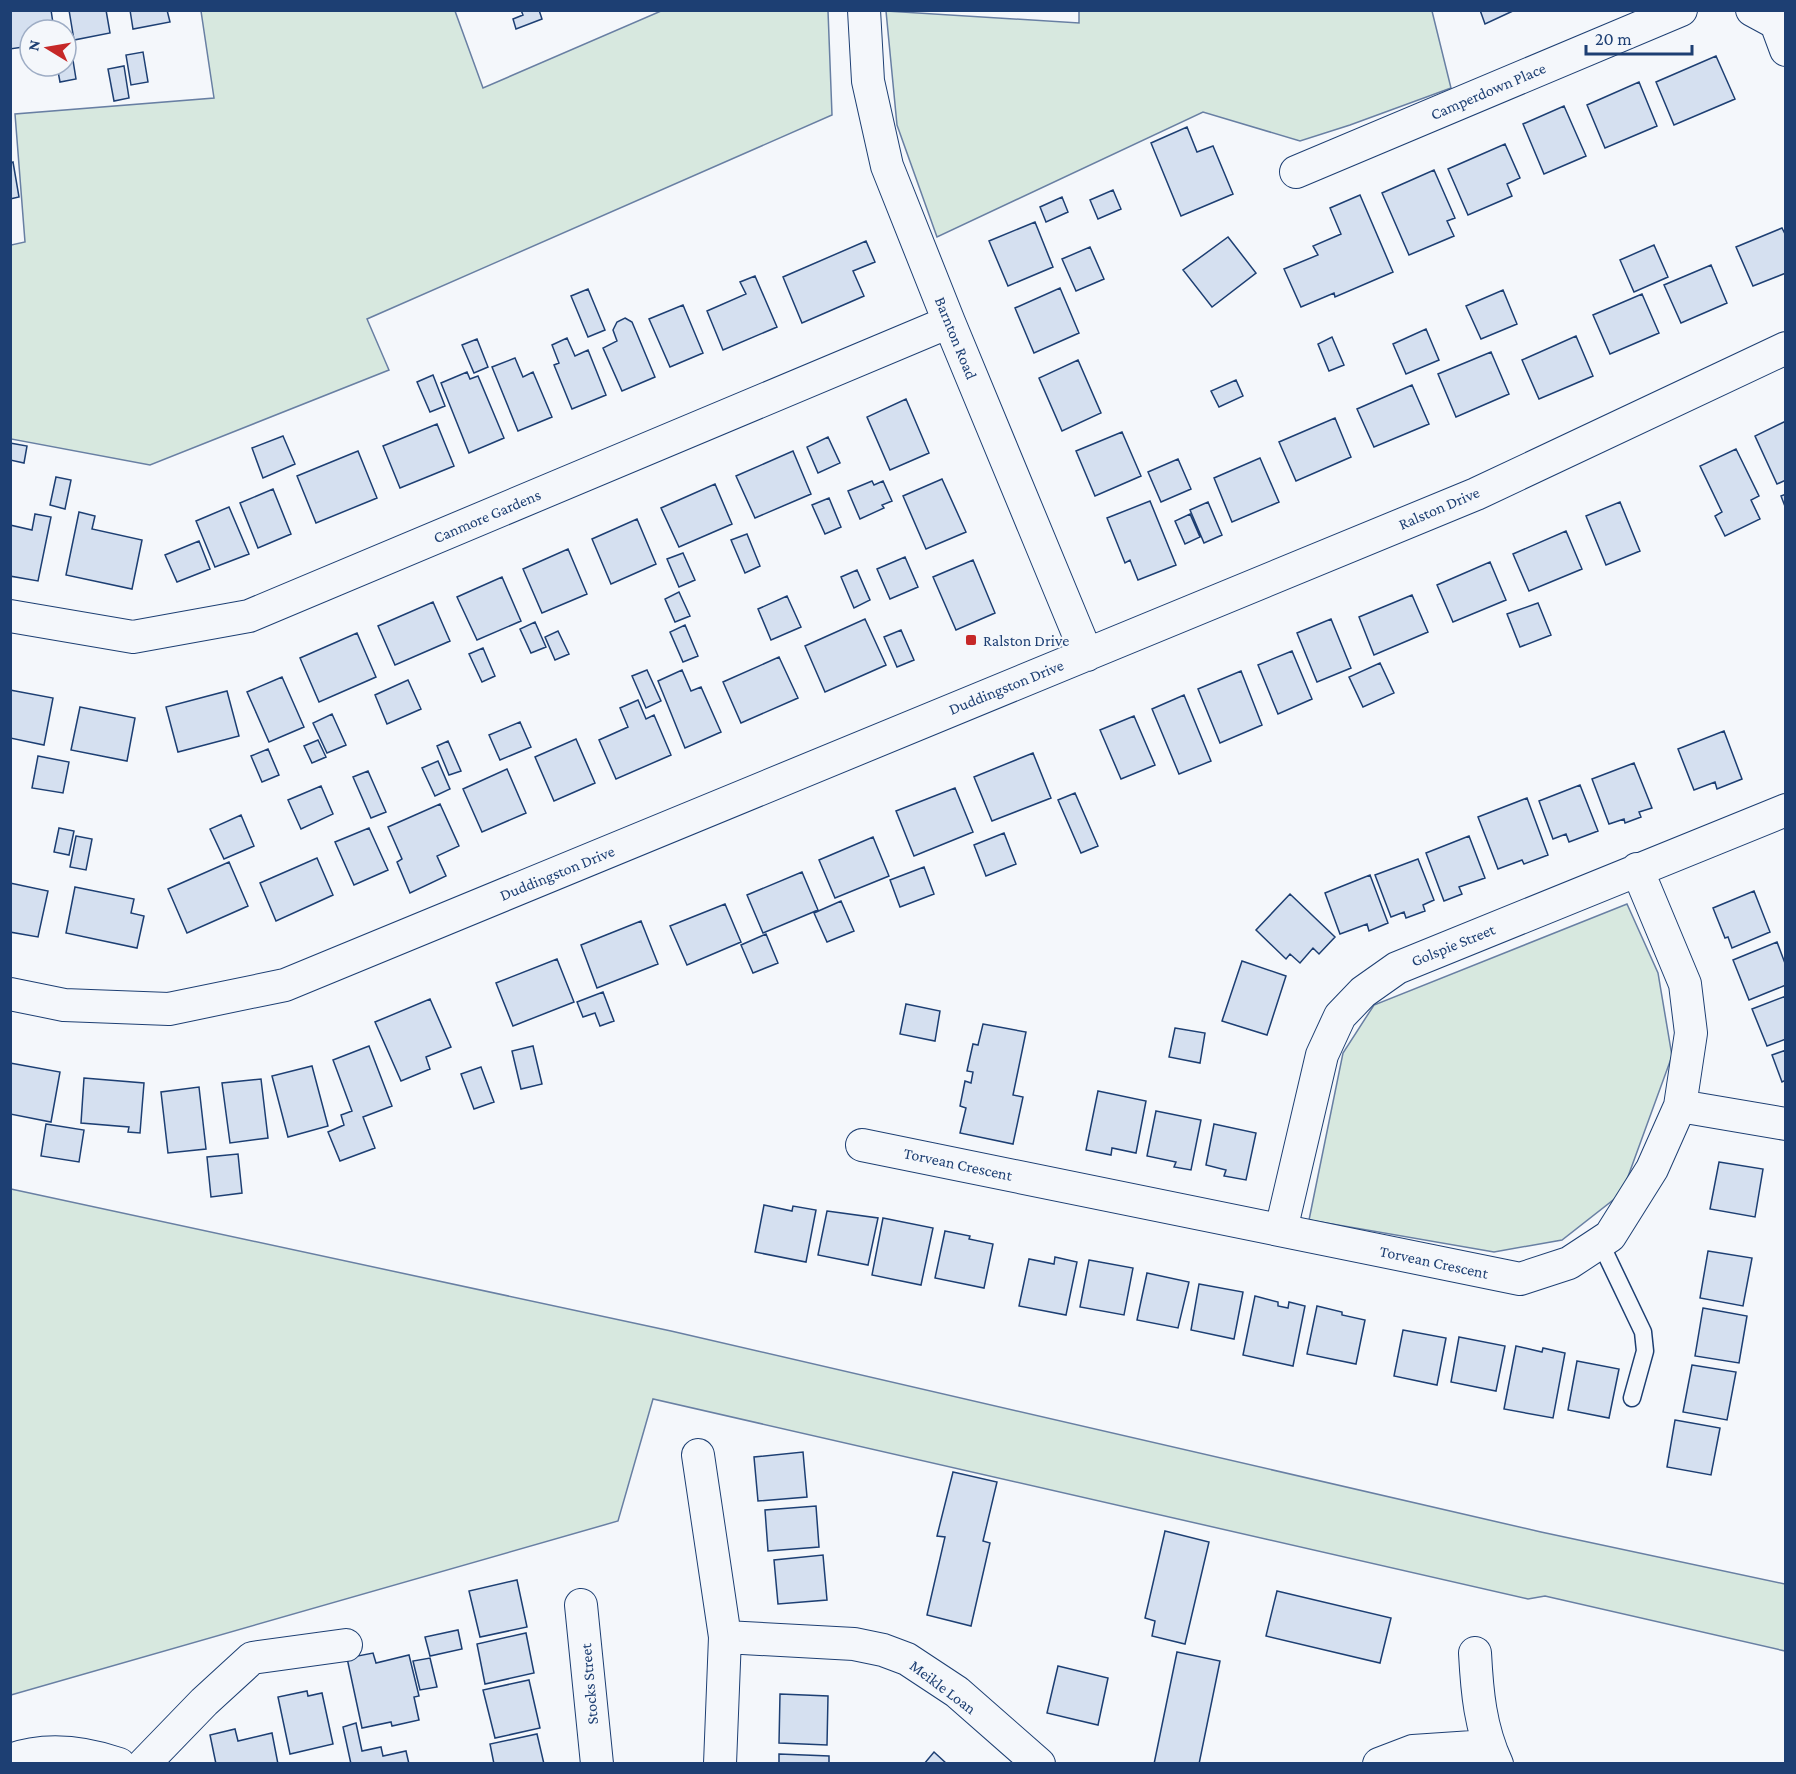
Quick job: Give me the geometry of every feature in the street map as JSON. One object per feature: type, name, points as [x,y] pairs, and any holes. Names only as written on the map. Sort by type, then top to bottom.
[{"type":"street","name":"Barnton Road","points":[[864,10],[868,81],[887,166],[1087,655]]},
{"type":"street","name":"Camperdown Place","points":[[1296,172],[1681,10]]},
{"type":"street","points":[[1752,10],[1776,23],[1785,50]]},
{"type":"street","name":"Canmore Gardens","points":[[10,616],[133,637],[249,616],[949,322]]},
{"type":"street","name":"Ralston Drive","points":[[1087,655],[1476,494],[1785,348]]},
{"type":"street","name":"Duddingston Drive","points":[[10,994],[64,1005],[169,1009],[285,985],[1087,655]]},
{"type":"street","name":"Golspie Street","points":[[1281,1230],[1322,1055],[1340,1016],[1363,992],[1397,968],[1785,810]]},
{"type":"street","name":"Torvean Crescent","points":[[862,1145],[1520,1279],[1569,1263],[1610,1236],[1652,1169],[1680,1106],[1691,1033],[1684,984],[1637,869]]},
{"type":"street","points":[[1680,1106],[1785,1124]]},
{"type":"street","points":[[698,1455],[724,1637],[720,1764]]},
{"type":"street","name":"Stocks Street","points":[[581,1605],[597,1764]]},
{"type":"street","name":"Meikle Loan","points":[[724,1637],[854,1644],[883,1650],[907,1659],[957,1692],[1039,1764]]},
{"type":"street","points":[[144,1764],[204,1702],[252,1658],[346,1645]]},
{"type":"street","points":[[1379,1764],[1413,1751],[1492,1755],[1477,1699],[1475,1653]]},
{"type":"street","points":[[10,1760],[37,1752],[57,1752],[79,1754],[119,1764]]},
{"type":"lane","points":[[1600,1242],[1643,1332],[1645,1351],[1632,1398]]},
{"type":"shaded area","points":[[201,11],[455,11],[483,88],[661,11],[828,11],[832,115],[367,319],[389,370],[150,465],[11,439],[11,245],[25,242],[15,114],[214,98]]},
{"type":"shaded area","points":[[886,11],[1079,23],[1079,11],[1432,11],[1451,88],[1300,141],[1203,112],[937,237],[897,125]]},
{"type":"shaded area","points":[[1627,904],[1658,973],[1672,1056],[1622,1193],[1562,1240],[1494,1252],[1309,1220],[1343,1053],[1374,1005]]},
{"type":"shaded area","points":[[11,1189],[671,1331],[1541,1532],[1785,1584],[1785,1651],[1545,1596],[1528,1599],[653,1399],[618,1521],[11,1695]]},
{"type":"building","points":[[10,10],[51,10],[52,18],[18,18],[18,48],[10,49]]},
{"type":"building","points":[[69,10],[106,10],[110,33],[78,39],[78,18],[70,18]]},
{"type":"building","points":[[130,10],[167,10],[170,22],[133,29]]},
{"type":"building","points":[[521,10],[539,10],[542,19],[516,29],[513,19],[523,15]]},
{"type":"building","points":[[1480,10],[1515,10],[1485,24]]},
{"type":"building","points":[[143,52],[148,82],[131,85],[126,55]]},
{"type":"building","points":[[1716,56],[1735,99],[1674,125],[1656,82]]},
{"type":"building","points":[[124,66],[129,98],[114,101],[108,69]]},
{"type":"building","points":[[59,78],[76,78],[76,79],[60,82]]},
{"type":"building","points":[[1639,82],[1657,126],[1605,148],[1587,105]]},
{"type":"building","points":[[1564,106],[1586,156],[1544,174],[1523,124]]},
{"type":"building","points":[[1187,127],[1197,152],[1213,146],[1233,194],[1181,216],[1151,143]]},
{"type":"building","points":[[1505,144],[1520,178],[1507,184],[1512,196],[1468,215],[1448,169]]},
{"type":"building","points":[[13,162],[19,197],[10,199],[10,163]]},
{"type":"building","points":[[1434,170],[1455,218],[1447,221],[1454,236],[1409,255],[1382,193]]},
{"type":"building","points":[[1113,190],[1121,209],[1098,219],[1090,200]]},
{"type":"building","points":[[1360,195],[1393,272],[1335,297],[1334,293],[1301,307],[1284,269],[1318,255],[1313,246],[1341,234],[1330,208]]},
{"type":"building","points":[[1062,197],[1068,212],[1046,222],[1040,207]]},
{"type":"building","points":[[1035,222],[1053,267],[1008,286],[989,241]]},
{"type":"building","points":[[1782,228],[1786,236],[1786,273],[1753,286],[1736,247]]},
{"type":"building","points":[[1228,237],[1256,273],[1212,307],[1183,270]]},
{"type":"building","points":[[866,241],[875,262],[853,271],[864,296],[802,323],[783,277]]},
{"type":"building","points":[[1654,245],[1668,277],[1634,292],[1620,260]]},
{"type":"building","points":[[1090,247],[1104,279],[1076,291],[1062,259]]},
{"type":"building","points":[[1711,265],[1727,303],[1681,323],[1664,285]]},
{"type":"building","points":[[755,276],[777,327],[723,350],[707,311],[746,294],[740,282]]},
{"type":"building","points":[[1060,288],[1079,333],[1034,353],[1015,308]]},
{"type":"building","points":[[588,289],[605,330],[588,337],[571,296]]},
{"type":"building","points":[[1503,290],[1517,324],[1481,339],[1466,306]]},
{"type":"building","points":[[1642,294],[1659,333],[1610,354],[1593,315]]},
{"type":"building","points":[[683,305],[703,353],[670,367],[649,319]]},
{"type":"building","points":[[625,318],[632,322],[655,377],[622,391],[603,348],[617,341],[613,330],[617,322]]},
{"type":"building","points":[[1426,329],[1439,360],[1406,374],[1393,344]]},
{"type":"building","points":[[1576,336],[1593,376],[1539,399],[1522,360]]},
{"type":"building","points":[[1332,337],[1344,365],[1329,371],[1318,344]]},
{"type":"building","points":[[567,338],[575,356],[588,350],[606,395],[572,409],[554,365],[559,363],[552,345]]},
{"type":"building","points":[[477,339],[488,367],[474,373],[462,345]]},
{"type":"building","points":[[1491,352],[1509,394],[1456,417],[1438,374]]},
{"type":"building","points":[[515,358],[523,377],[533,372],[552,417],[518,431],[492,367]]},
{"type":"building","points":[[1078,360],[1101,413],[1062,431],[1039,378]]},
{"type":"building","points":[[467,372],[470,379],[478,376],[504,438],[469,453],[441,383]]},
{"type":"building","points":[[433,375],[445,406],[430,412],[417,382]]},
{"type":"building","points":[[1236,380],[1243,396],[1219,407],[1211,391]]},
{"type":"building","points":[[1412,385],[1429,424],[1374,447],[1357,409]]},
{"type":"building","points":[[906,399],[929,453],[890,470],[867,417]]},
{"type":"building","points":[[1335,418],[1351,457],[1296,481],[1279,442]]},
{"type":"building","points":[[1786,421],[1786,480],[1777,484],[1755,436]]},
{"type":"building","points":[[437,424],[454,466],[400,488],[383,446]]},
{"type":"building","points":[[1122,432],[1141,476],[1095,496],[1076,451]]},
{"type":"building","points":[[283,436],[295,464],[263,478],[252,448]]},
{"type":"building","points":[[828,437],[840,463],[818,473],[807,447]]},
{"type":"building","points":[[10,443],[27,446],[24,463],[10,460]]},
{"type":"building","points":[[1736,449],[1759,496],[1751,500],[1760,519],[1725,536],[1715,516],[1722,512],[1700,466]]},
{"type":"building","points":[[358,451],[377,498],[316,523],[297,476]]},
{"type":"building","points":[[793,451],[811,494],[755,518],[736,476]]},
{"type":"building","points":[[1260,458],[1279,502],[1232,522],[1214,478]]},
{"type":"building","points":[[1178,459],[1191,489],[1161,502],[1148,472]]},
{"type":"building","points":[[56,477],[71,480],[65,509],[50,505]]},
{"type":"building","points":[[942,479],[966,532],[926,549],[903,496]]},
{"type":"building","points":[[872,481],[874,485],[883,481],[892,501],[882,505],[884,508],[860,519],[848,491]]},
{"type":"building","points":[[715,484],[732,524],[679,547],[661,508]]},
{"type":"building","points":[[273,489],[291,534],[258,548],[240,503]]},
{"type":"building","points":[[1786,494],[1786,509],[1781,496]]},
{"type":"building","points":[[829,498],[841,527],[825,534],[812,505]]},
{"type":"building","points":[[1150,501],[1176,565],[1138,580],[1130,560],[1125,563],[1107,518]]},
{"type":"building","points":[[1208,502],[1222,535],[1204,543],[1190,510]]},
{"type":"building","points":[[1620,502],[1640,551],[1606,565],[1586,516]]},
{"type":"building","points":[[229,507],[249,554],[215,567],[196,521]]},
{"type":"building","points":[[79,512],[95,516],[92,529],[142,540],[132,589],[66,575]]},
{"type":"building","points":[[35,514],[51,517],[38,581],[10,576],[10,525],[32,530]]},
{"type":"building","points":[[1190,514],[1200,537],[1185,544],[1175,521]]},
{"type":"building","points":[[637,519],[656,564],[611,584],[592,539]]},
{"type":"building","points":[[1566,531],[1582,569],[1529,591],[1513,554]]},
{"type":"building","points":[[747,534],[760,566],[745,573],[731,540]]},
{"type":"building","points":[[199,541],[210,569],[177,582],[165,555]]},
{"type":"building","points":[[568,549],[587,594],[542,613],[523,569]]},
{"type":"building","points":[[683,553],[695,580],[679,587],[667,559]]},
{"type":"building","points":[[905,557],[918,587],[890,599],[877,569]]},
{"type":"building","points":[[973,560],[995,613],[956,630],[933,577]]},
{"type":"building","points":[[1490,562],[1506,600],[1453,622],[1437,585]]},
{"type":"building","points":[[857,570],[870,600],[854,608],[841,577]]},
{"type":"building","points":[[502,577],[521,621],[477,640],[457,597]]},
{"type":"building","points":[[679,592],[690,616],[675,622],[665,599]]},
{"type":"building","points":[[1412,595],[1428,632],[1374,655],[1359,617]]},
{"type":"building","points":[[787,596],[801,627],[771,640],[758,609]]},
{"type":"building","points":[[433,602],[450,641],[395,665],[378,626]]},
{"type":"building","points":[[1538,603],[1551,635],[1520,647],[1507,614]]},
{"type":"building","points":[[865,619],[886,665],[825,692],[805,646]]},
{"type":"building","points":[[1331,619],[1351,668],[1317,682],[1297,633]]},
{"type":"building","points":[[535,622],[546,647],[531,653],[520,629]]},
{"type":"building","points":[[685,625],[698,656],[683,662],[670,632]]},
{"type":"building","points":[[901,630],[914,660],[897,667],[884,637]]},
{"type":"building","points":[[558,631],[569,654],[555,660],[545,637]]},
{"type":"building","points":[[357,633],[376,677],[319,702],[300,658]]},
{"type":"building","points":[[483,648],[495,676],[482,682],[469,654]]},
{"type":"building","points":[[1292,651],[1312,699],[1278,714],[1258,665]]},
{"type":"building","points":[[779,657],[798,698],[741,723],[723,682]]},
{"type":"building","points":[[1380,663],[1394,693],[1363,707],[1349,677]]},
{"type":"building","points":[[647,670],[661,701],[646,708],[632,676]]},
{"type":"building","points":[[682,670],[691,691],[701,687],[721,732],[685,748],[658,681]]},
{"type":"building","points":[[1241,671],[1262,725],[1220,743],[1198,689]]},
{"type":"building","points":[[282,677],[304,727],[269,742],[247,692]]},
{"type":"building","points":[[408,680],[421,709],[387,724],[375,695]]},
{"type":"building","points":[[10,690],[53,698],[44,745],[10,738]]},
{"type":"building","points":[[227,691],[239,736],[178,752],[166,707]]},
{"type":"building","points":[[1184,695],[1211,761],[1179,774],[1152,709]]},
{"type":"building","points":[[638,700],[646,719],[654,715],[671,755],[616,779],[599,740],[628,727],[620,708]]},
{"type":"building","points":[[80,707],[135,718],[127,761],[71,750]]},
{"type":"building","points":[[332,714],[346,745],[327,753],[313,723]]},
{"type":"building","points":[[1134,716],[1155,765],[1121,779],[1100,730]]},
{"type":"building","points":[[520,722],[531,747],[500,760],[489,735]]},
{"type":"building","points":[[1724,731],[1742,779],[1717,789],[1715,782],[1694,790],[1678,749]]},
{"type":"building","points":[[576,739],[595,783],[554,801],[535,757]]},
{"type":"building","points":[[318,740],[326,757],[312,763],[304,746]]},
{"type":"building","points":[[448,741],[461,771],[449,775],[437,746]]},
{"type":"building","points":[[268,749],[279,775],[262,782],[251,756]]},
{"type":"building","points":[[1033,753],[1051,798],[992,821],[974,777]]},
{"type":"building","points":[[38,756],[69,762],[63,793],[32,788]]},
{"type":"building","points":[[438,761],[450,789],[435,796],[422,768]]},
{"type":"building","points":[[1634,763],[1652,808],[1639,812],[1641,817],[1625,823],[1624,819],[1609,824],[1592,779]]},
{"type":"building","points":[[507,769],[526,813],[482,832],[463,789]]},
{"type":"building","points":[[368,771],[386,812],[371,818],[353,777]]},
{"type":"building","points":[[1580,785],[1598,831],[1569,842],[1566,834],[1553,839],[1539,801]]},
{"type":"building","points":[[321,786],[333,814],[301,829],[288,800]]},
{"type":"building","points":[[955,788],[973,832],[914,856],[896,811]]},
{"type":"building","points":[[1075,793],[1098,846],[1081,853],[1058,800]]},
{"type":"building","points":[[1527,798],[1548,855],[1524,864],[1522,860],[1498,869],[1478,817]]},
{"type":"building","points":[[440,804],[459,846],[437,856],[446,876],[410,893],[397,862],[402,859],[388,827]]},
{"type":"building","points":[[241,815],[254,846],[224,859],[210,829]]},
{"type":"building","points":[[59,828],[74,831],[69,855],[54,852]]},
{"type":"building","points":[[369,828],[388,870],[354,885],[335,842]]},
{"type":"building","points":[[1004,833],[1016,864],[986,876],[974,845]]},
{"type":"building","points":[[76,836],[92,839],[86,870],[70,867]]},
{"type":"building","points":[[1469,836],[1485,878],[1459,887],[1462,894],[1444,901],[1426,853]]},
{"type":"building","points":[[873,837],[889,876],[835,898],[819,860]]},
{"type":"building","points":[[317,858],[333,895],[276,921],[260,883]]},
{"type":"building","points":[[1418,859],[1434,900],[1423,905],[1425,911],[1406,918],[1404,912],[1391,917],[1375,875]]},
{"type":"building","points":[[229,862],[248,906],[187,933],[168,889]]},
{"type":"building","points":[[924,867],[934,894],[900,907],[890,880]]},
{"type":"building","points":[[802,872],[818,910],[763,933],[747,895]]},
{"type":"building","points":[[1370,875],[1388,923],[1369,931],[1367,924],[1340,934],[1325,893]]},
{"type":"building","points":[[10,883],[48,891],[38,937],[10,932]]},
{"type":"building","points":[[75,887],[134,899],[131,913],[144,916],[137,948],[66,933]]},
{"type":"building","points":[[1754,891],[1770,932],[1732,948],[1728,937],[1725,938],[1713,908]]},
{"type":"building","points":[[1290,894],[1335,937],[1319,954],[1313,948],[1300,963],[1290,954],[1286,959],[1256,930]]},
{"type":"building","points":[[841,901],[854,931],[827,942],[814,913]]},
{"type":"building","points":[[725,904],[741,942],[687,965],[670,926]]},
{"type":"building","points":[[641,921],[658,964],[597,988],[581,945]]},
{"type":"building","points":[[766,934],[778,963],[753,973],[741,945]]},
{"type":"building","points":[[1777,942],[1786,966],[1786,985],[1749,1000],[1733,960]]},
{"type":"building","points":[[557,959],[574,1002],[513,1026],[496,983]]},
{"type":"building","points":[[1242,961],[1286,976],[1267,1035],[1222,1021]]},
{"type":"building","points":[[603,992],[614,1021],[600,1026],[595,1013],[583,1017],[577,1002]]},
{"type":"building","points":[[1786,996],[1786,1039],[1767,1046],[1752,1009]]},
{"type":"building","points":[[430,999],[451,1047],[426,1057],[430,1069],[401,1081],[375,1022]]},
{"type":"building","points":[[906,1004],[940,1011],[935,1041],[900,1034]]},
{"type":"building","points":[[983,1024],[1026,1032],[1013,1095],[1023,1097],[1013,1144],[960,1133],[966,1108],[960,1106],[965,1081],[971,1083],[973,1072],[967,1071],[973,1044],[978,1045]]},
{"type":"building","points":[[1175,1028],[1205,1033],[1200,1063],[1169,1057]]},
{"type":"building","points":[[369,1046],[392,1106],[363,1117],[375,1148],[340,1161],[328,1132],[344,1125],[341,1115],[352,1111],[333,1060]]},
{"type":"building","points":[[533,1046],[542,1084],[521,1089],[512,1051]]},
{"type":"building","points":[[1786,1050],[1786,1080],[1782,1082],[1772,1055]]},
{"type":"building","points":[[10,1063],[60,1072],[51,1122],[10,1114]]},
{"type":"building","points":[[312,1066],[328,1126],[288,1137],[272,1076]]},
{"type":"building","points":[[481,1067],[494,1102],[474,1109],[461,1074]]},
{"type":"building","points":[[84,1078],[144,1083],[140,1133],[128,1132],[129,1127],[81,1123]]},
{"type":"building","points":[[261,1079],[268,1138],[230,1143],[222,1083]]},
{"type":"building","points":[[199,1087],[206,1149],[168,1153],[161,1092]]},
{"type":"building","points":[[1098,1091],[1146,1101],[1136,1153],[1112,1148],[1111,1155],[1086,1150]]},
{"type":"building","points":[[1156,1111],[1201,1120],[1191,1170],[1174,1167],[1176,1162],[1147,1156]]},
{"type":"building","points":[[46,1124],[84,1130],[79,1162],[41,1156]]},
{"type":"building","points":[[1214,1124],[1256,1133],[1246,1180],[1224,1176],[1226,1170],[1206,1165]]},
{"type":"building","points":[[238,1154],[242,1193],[211,1197],[207,1157]]},
{"type":"building","points":[[1719,1162],[1763,1169],[1755,1217],[1710,1209]]},
{"type":"building","points":[[764,1205],[792,1211],[793,1206],[816,1210],[806,1262],[755,1252]]},
{"type":"building","points":[[827,1211],[878,1218],[868,1265],[818,1255]]},
{"type":"building","points":[[883,1218],[933,1228],[921,1285],[872,1275]]},
{"type":"building","points":[[945,1231],[993,1244],[984,1288],[935,1278]]},
{"type":"building","points":[[1708,1251],[1752,1258],[1743,1306],[1700,1298]]},
{"type":"building","points":[[1055,1257],[1077,1262],[1066,1315],[1019,1306],[1029,1259],[1054,1264]]},
{"type":"building","points":[[1089,1260],[1133,1268],[1124,1315],[1080,1307]]},
{"type":"building","points":[[1147,1273],[1189,1282],[1178,1328],[1137,1320]]},
{"type":"building","points":[[1199,1284],[1243,1292],[1234,1339],[1191,1330]]},
{"type":"building","points":[[1255,1296],[1278,1302],[1278,1306],[1288,1308],[1289,1302],[1305,1306],[1293,1366],[1243,1355]]},
{"type":"building","points":[[1317,1306],[1365,1320],[1356,1364],[1307,1354]]},
{"type":"building","points":[[1703,1308],[1747,1316],[1739,1363],[1695,1356]]},
{"type":"building","points":[[1403,1330],[1446,1338],[1437,1385],[1394,1376]]},
{"type":"building","points":[[1459,1337],[1505,1346],[1496,1391],[1451,1382]]},
{"type":"building","points":[[1516,1346],[1542,1352],[1543,1348],[1565,1353],[1553,1418],[1504,1409]]},
{"type":"building","points":[[1577,1361],[1619,1369],[1609,1418],[1568,1410]]},
{"type":"building","points":[[1692,1365],[1736,1372],[1727,1420],[1683,1412]]},
{"type":"building","points":[[1675,1420],[1720,1428],[1711,1475],[1667,1467]]},
{"type":"building","points":[[803,1452],[807,1497],[758,1501],[754,1457]]},
{"type":"building","points":[[953,1472],[997,1482],[983,1541],[990,1543],[971,1626],[927,1615],[945,1537],[937,1536]]},
{"type":"building","points":[[816,1506],[819,1547],[768,1551],[765,1510]]},
{"type":"building","points":[[1165,1531],[1209,1542],[1185,1644],[1152,1636],[1155,1621],[1145,1618]]},
{"type":"building","points":[[823,1555],[827,1600],[778,1604],[774,1560]]},
{"type":"building","points":[[517,1580],[527,1627],[480,1637],[469,1591]]},
{"type":"building","points":[[1277,1591],[1391,1618],[1380,1663],[1266,1636]]},
{"type":"building","points":[[458,1630],[462,1649],[430,1656],[425,1637]]},
{"type":"building","points":[[526,1633],[534,1673],[485,1684],[477,1644]]},
{"type":"building","points":[[1177,1652],[1220,1661],[1199,1764],[1154,1764]]},
{"type":"building","points":[[373,1653],[376,1663],[409,1655],[419,1696],[414,1697],[419,1720],[392,1726],[391,1722],[362,1728],[347,1658]]},
{"type":"building","points":[[430,1658],[437,1687],[420,1690],[413,1661]]},
{"type":"building","points":[[1058,1666],[1108,1678],[1098,1725],[1047,1713]]},
{"type":"building","points":[[529,1680],[540,1728],[495,1738],[483,1690]]},
{"type":"building","points":[[307,1691],[308,1696],[322,1693],[333,1744],[290,1754],[278,1697]]},
{"type":"building","points":[[780,1694],[828,1696],[827,1745],[779,1743]]},
{"type":"building","points":[[356,1723],[362,1751],[381,1747],[383,1756],[406,1751],[409,1764],[351,1764],[343,1727]]},
{"type":"building","points":[[235,1729],[238,1741],[272,1733],[278,1764],[216,1764],[210,1735]]},
{"type":"building","points":[[537,1734],[544,1764],[494,1764],[490,1744]]},
{"type":"building","points":[[934,1752],[947,1764],[924,1764]]},
{"type":"building","points":[[779,1754],[829,1756],[829,1764],[779,1764]]},
{"type":"place","name":"Ralston Drive","points":[[971,640]]}]
